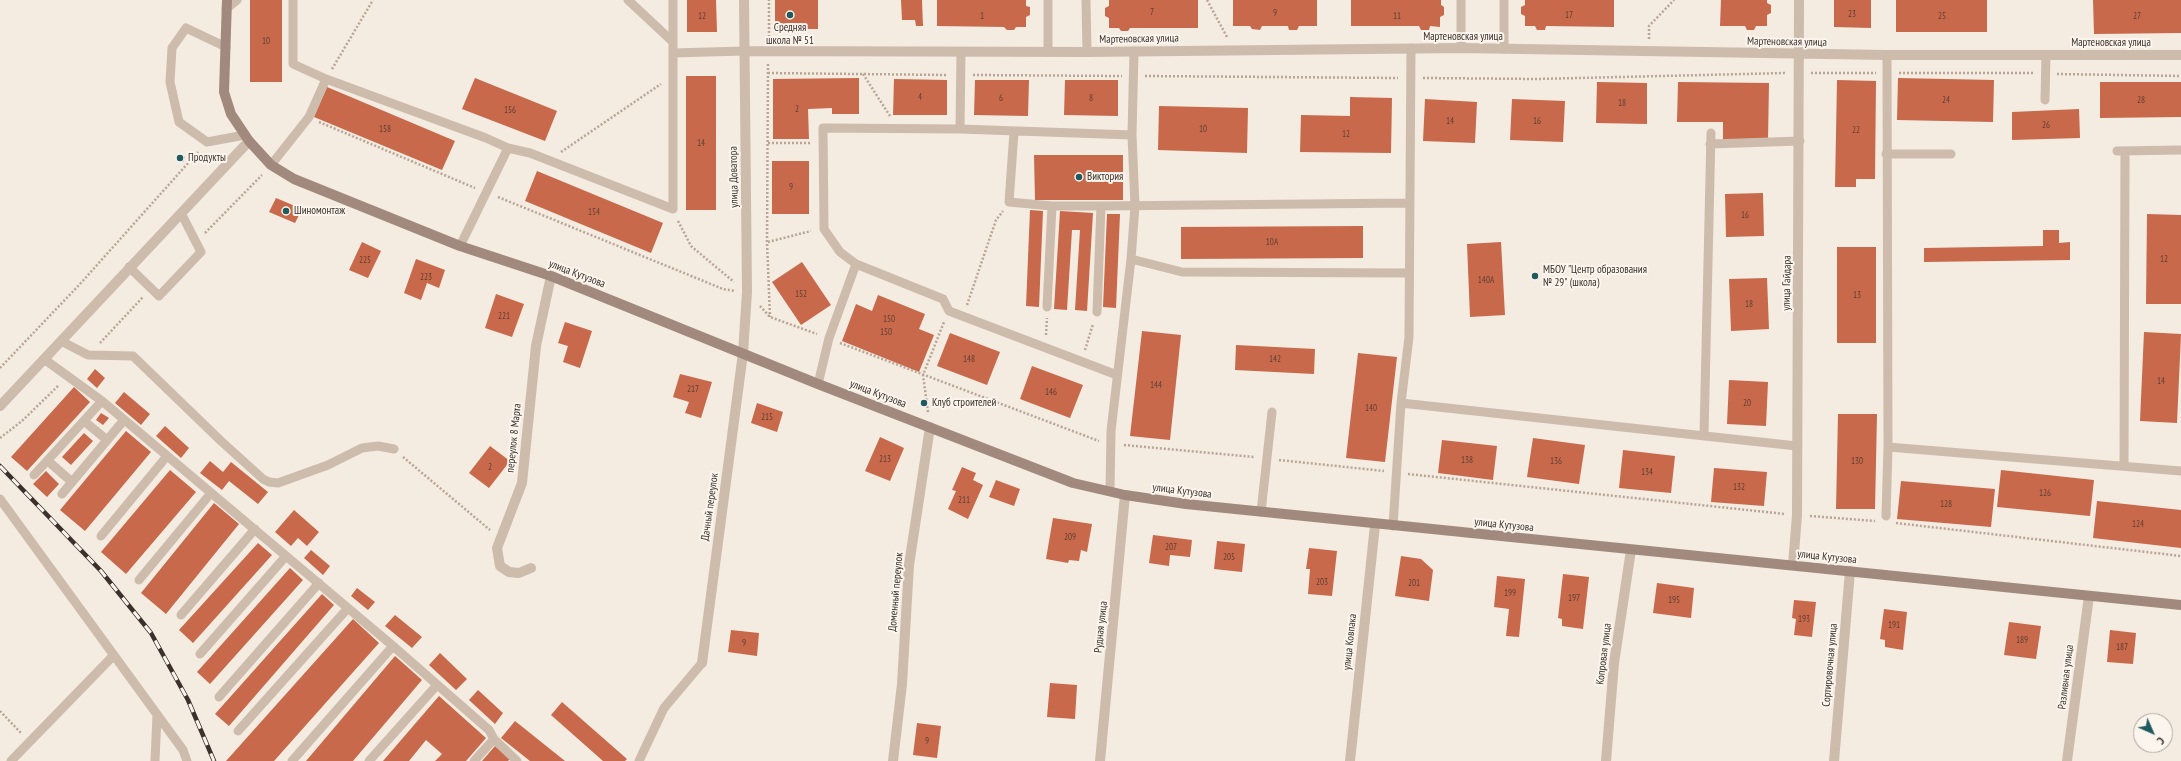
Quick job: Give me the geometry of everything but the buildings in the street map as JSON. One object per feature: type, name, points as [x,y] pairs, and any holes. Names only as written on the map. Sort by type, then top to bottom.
[{"type":"main road","name":"улица Кутузова","points":[[227,4],[224,92],[231,114],[247,138],[272,166],[294,180],[460,246],[551,276],[818,384],[1073,483],[1125,495],[1186,504],[1375,525],[1793,565],[2181,605]]},
{"type":"street","name":"улица Доватора","points":[[743,353],[747,292],[744,0]]},
{"type":"street","name":"улица Гайдара","points":[[1793,565],[1797,515],[1800,142],[1799,0]]},
{"type":"street","name":"Мартеновская улица","points":[[744,51],[1087,52],[1461,48],[1887,56],[2181,55]]},
{"type":"street","points":[[0,406],[180,213],[247,138]]},
{"type":"street","name":"переулок 8 Марта","points":[[531,568],[519,573],[509,572],[500,566],[497,548],[522,483],[536,346],[551,276]]},
{"type":"street","name":"Дачный переулок","points":[[702,664],[743,353]]},
{"type":"street","name":"Доменный переулок","points":[[893,761],[902,684],[909,565],[930,427]]},
{"type":"street","name":"Рудная улица","points":[[1100,761],[1125,495]]},
{"type":"street","name":"улица Ковпака","points":[[1350,761],[1375,525]]},
{"type":"street","name":"Копровая улица","points":[[1606,761],[1614,662],[1631,550]]},
{"type":"street","name":"Сортировочная улица","points":[[1834,761],[1850,571]]},
{"type":"street","name":"Разливная улица","points":[[2067,761],[2089,596]]},
{"type":"lane","points":[[227,4],[237,0]]},
{"type":"lane","points":[[293,0],[293,64],[326,79],[486,138],[508,148],[530,153],[549,160],[673,209],[672,0]]},
{"type":"lane","points":[[628,0],[673,42]]},
{"type":"lane","points":[[1048,0],[1048,52]]},
{"type":"lane","points":[[1086,0],[1087,52]]},
{"type":"lane","points":[[1461,0],[1461,48]]},
{"type":"lane","points":[[1504,0],[1504,49]]},
{"type":"lane","points":[[226,47],[186,28],[172,48],[170,82],[179,122],[207,142],[247,138]]},
{"type":"lane","points":[[1393,526],[1401,403],[1409,337],[1411,48]]},
{"type":"lane","points":[[673,53],[744,51]]},
{"type":"lane","points":[[1110,491],[1117,375],[1131,259],[1135,206],[1132,135],[1134,51]]},
{"type":"lane","points":[[960,129],[961,52]]},
{"type":"lane","points":[[2045,100],[2046,55]]},
{"type":"lane","points":[[1882,519],[1888,447],[1886,154],[1887,56]]},
{"type":"lane","points":[[272,166],[309,117],[326,79]]},
{"type":"lane","points":[[1117,375],[949,310],[942,299],[856,264],[840,252],[824,228],[823,128],[960,129],[1132,135]]},
{"type":"lane","points":[[1014,132],[1009,202],[1052,206],[1409,203]]},
{"type":"lane","points":[[1704,435],[1710,133]]},
{"type":"lane","points":[[1710,144],[1800,142]]},
{"type":"lane","points":[[460,246],[508,148]]},
{"type":"lane","points":[[2124,466],[2121,151],[2181,150]]},
{"type":"lane","points":[[1886,154],[1951,154]]},
{"type":"lane","points":[[1047,307],[1052,206]]},
{"type":"lane","points":[[1097,312],[1101,206]]},
{"type":"lane","points":[[129,267],[150,289],[159,296],[201,252],[197,241],[180,213]]},
{"type":"lane","points":[[1131,259],[1182,272],[1409,273]]},
{"type":"lane","points":[[818,384],[829,338],[856,264]]},
{"type":"lane","points":[[61,341],[88,356],[133,356],[221,441],[263,479],[269,482],[278,483],[328,465],[362,448],[378,446],[394,449]]},
{"type":"lane","points":[[44,359],[102,401],[319,583],[489,730],[494,739],[517,761]]},
{"type":"lane","points":[[34,475],[102,401]]},
{"type":"lane","points":[[1401,403],[1797,446]]},
{"type":"lane","points":[[1261,512],[1272,412]]},
{"type":"lane","points":[[62,494],[124,420]]},
{"type":"lane","points":[[84,421],[107,440]]},
{"type":"lane","points":[[1888,447],[2181,471]]},
{"type":"lane","points":[[101,536],[167,456]]},
{"type":"lane","points":[[48,461],[72,482]]},
{"type":"lane","points":[[139,580],[211,493]]},
{"type":"lane","points":[[0,499],[183,750],[187,761]]},
{"type":"lane","points":[[181,615],[255,529]]},
{"type":"lane","points":[[200,654],[286,556]]},
{"type":"lane","points":[[219,696],[319,583]]},
{"type":"lane","points":[[238,731],[348,608]]},
{"type":"lane","points":[[292,761],[393,646]]},
{"type":"lane","points":[[11,761],[114,656]]},
{"type":"lane","points":[[639,761],[664,708],[702,664]]},
{"type":"lane","points":[[369,761],[437,685]]},
{"type":"lane","points":[[155,761],[157,715]]},
{"type":"lane","points":[[474,761],[494,739]]},
{"type":"path","points":[[326,79],[373,0]]},
{"type":"path","points":[[769,0],[768,242],[770,317]]},
{"type":"path","points":[[1207,0],[1234,50]]},
{"type":"path","points":[[1648,51],[1649,26],[1674,0]]},
{"type":"path","points":[[1134,76],[1537,79],[1800,73],[2045,73],[2181,76]]},
{"type":"path","points":[[863,74],[898,128]]},
{"type":"path","points":[[549,160],[673,76]]},
{"type":"path","points":[[309,117],[487,193],[723,289],[747,292]]},
{"type":"path","points":[[0,368],[80,284],[207,142]]},
{"type":"path","points":[[768,143],[823,143]]},
{"type":"path","points":[[197,241],[272,166]]},
{"type":"path","points":[[963,316],[996,220],[1009,202]]},
{"type":"path","points":[[673,209],[691,246],[747,292],[770,317],[829,338],[1095,440],[1112,444],[1396,472],[1797,515],[1882,519]]},
{"type":"path","points":[[768,242],[824,228]]},
{"type":"path","points":[[88,356],[150,289]]},
{"type":"path","points":[[1046,348],[1047,307]]},
{"type":"path","points":[[930,427],[923,375],[949,310]]},
{"type":"path","points":[[1081,361],[1097,312]]},
{"type":"path","points":[[0,438],[22,421],[67,376]]},
{"type":"path","points":[[394,449],[444,493],[501,539]]},
{"type":"path","points":[[1894,523],[2181,556]]},
{"type":"path","points":[[0,711],[30,741]]},
{"type":"railway","points":[[0,466],[101,571],[151,633],[188,700],[214,761]]},
{"type":"place","name":"Средняя школа № 51","points":[[790,15]]},
{"type":"place","name":"Продукты","points":[[180,158]]},
{"type":"place","name":"Виктория","points":[[1079,177]]},
{"type":"place","name":"Шиномонтаж","points":[[286,211]]},
{"type":"place","name":"МБОУ \"Центр образования № 29\" (школа)","points":[[1535,276]]},
{"type":"place","name":"Клуб строителей","points":[[924,403]]}]
